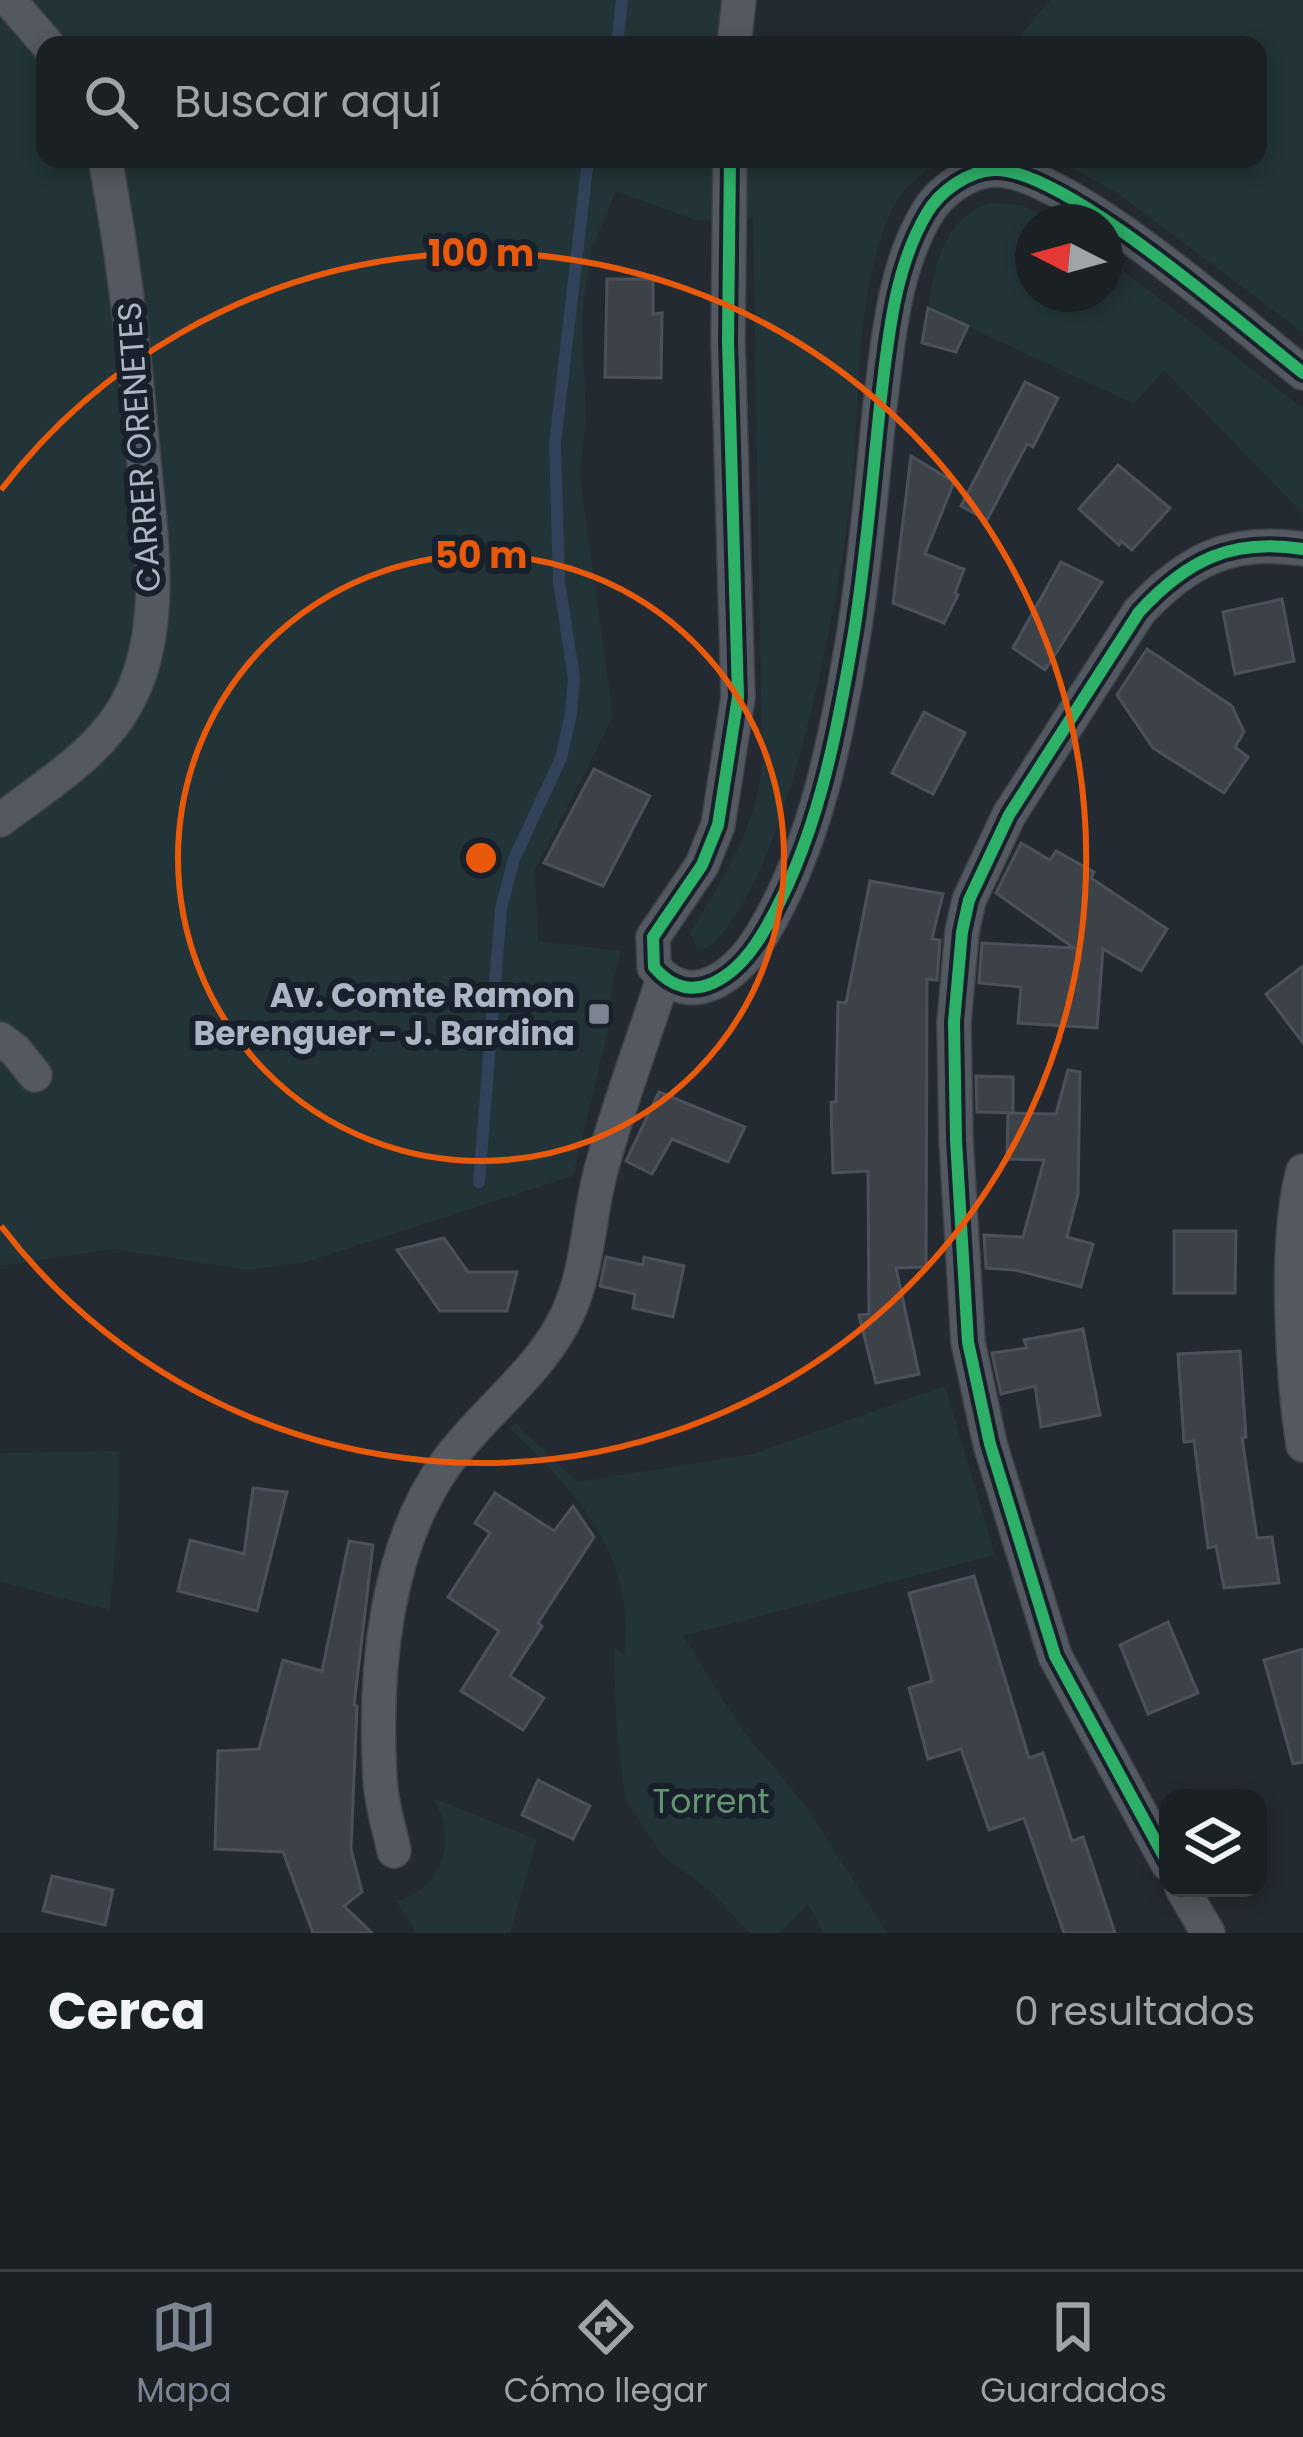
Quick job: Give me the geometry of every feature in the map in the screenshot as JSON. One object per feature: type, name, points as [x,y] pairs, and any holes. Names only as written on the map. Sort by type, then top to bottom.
[{"type":"street","points":[[9,0],[40,36]]},
{"type":"street","points":[[735,36],[739,0]]},
{"type":"street","name":"CARRER ORENETES","points":[[0,820],[77,761],[115,722],[138,678],[147,646],[150,523],[125,266],[106,168]]},
{"type":"street","points":[[730,168],[728,340],[738,698],[718,825],[701,865],[653,937],[654,967],[677,987],[693,990],[727,973],[755,945],[797,862],[824,777],[855,629],[889,327],[914,242],[928,210],[947,190],[971,175],[994,170],[1018,173],[1070,197],[1119,229],[1303,374]]},
{"type":"street","points":[[1159,1847],[1055,1656],[972,1376],[956,1140],[957,974],[969,900],[990,850],[1139,612],[1170,579],[1210,557],[1256,547],[1303,549]]},
{"type":"street","points":[[394,1851],[380,1784],[380,1712],[384,1647],[408,1538],[427,1492],[449,1459],[548,1347],[566,1317],[590,1243],[600,1173],[663,978]]},
{"type":"street","points":[[0,1039],[35,1075]]},
{"type":"street","points":[[1303,1171],[1292,1257],[1303,1445]]},
{"type":"street","points":[[1187,1897],[1208,1933]]},
{"type":"green space","points":[[0,0],[723,0],[760,36],[36,36],[36,168],[932,168],[894,206],[873,268],[838,584],[787,798],[737,913],[707,948],[697,947],[690,933],[745,833],[762,766],[753,218],[695,220],[616,191],[592,248],[582,319],[586,419],[580,476],[613,717],[535,870],[538,941],[621,951],[609,1027],[573,1176],[306,1262],[248,1270],[114,1249],[0,1266]]},
{"type":"green space","points":[[1050,0],[1303,0],[1303,333],[1117,193],[1073,168],[1267,168],[1267,36],[1020,36]]},
{"type":"green space","points":[[989,203],[1015,205],[1015,312],[1123,312],[1123,271],[1303,408],[1303,514],[1164,370],[1134,404],[928,308],[944,245],[974,210]]},
{"type":"green space","name":"Torrent","points":[[945,1386],[995,1555],[683,1636],[740,1727],[806,1806],[887,1933],[824,1933],[808,1904],[779,1933],[750,1933],[709,1890],[662,1855],[625,1799],[614,1648],[624,1655],[621,1586],[597,1528],[579,1502],[510,1428],[515,1423],[577,1482],[753,1454]]},
{"type":"green space","points":[[119,1451],[110,1610],[0,1582],[0,1453]]},
{"type":"green space","points":[[433,1798],[537,1840],[510,1933],[417,1933],[396,1901],[426,1885],[442,1860],[445,1830]]},
{"type":"building","points":[[607,279],[653,279],[653,314],[662,313],[661,378],[605,377]]},
{"type":"building","points":[[928,308],[968,326],[956,352],[922,343]]},
{"type":"building","points":[[1025,382],[1058,398],[1033,447],[1027,444],[987,520],[961,506]]},
{"type":"building","points":[[911,456],[954,482],[925,554],[964,569],[944,623],[893,603]]},
{"type":"building","points":[[1118,465],[1170,508],[1132,550],[1121,541],[1119,545],[1079,509]]},
{"type":"building","points":[[1061,562],[1102,582],[1045,670],[1013,648]]},
{"type":"building","points":[[1282,599],[1294,661],[1235,674],[1223,612]]},
{"type":"building","points":[[1147,649],[1232,706],[1244,732],[1235,747],[1248,757],[1224,793],[1153,748],[1117,695]]},
{"type":"building","points":[[924,712],[965,733],[933,794],[892,773]]},
{"type":"building","points":[[594,769],[650,796],[603,886],[544,863]]},
{"type":"building","points":[[1021,843],[1050,860],[1056,851],[1094,872],[1091,878],[1167,929],[1141,971],[1103,949],[1097,1028],[1018,1023],[1021,987],[979,983],[982,943],[1074,948],[996,893]]},
{"type":"building","points":[[870,881],[943,894],[932,939],[940,940],[937,980],[927,979],[926,1267],[896,1268],[919,1374],[876,1383],[859,1315],[869,1314],[868,1171],[833,1173],[831,1102],[836,1102],[838,1002],[846,1003]]},
{"type":"building","points":[[1303,966],[1303,1043],[1266,994]]},
{"type":"building","points":[[1068,1070],[1080,1072],[1078,1194],[1067,1237],[1093,1244],[1081,1287],[1015,1270],[986,1268],[984,1235],[1023,1237],[1044,1160],[1007,1159],[1008,1113],[1056,1114]]},
{"type":"building","points":[[976,1076],[1013,1077],[1013,1113],[977,1112]]},
{"type":"building","points":[[659,1092],[745,1127],[728,1162],[672,1139],[652,1174],[626,1161]]},
{"type":"building","points":[[1174,1231],[1236,1231],[1235,1293],[1174,1293]]},
{"type":"building","points":[[444,1238],[468,1272],[517,1272],[507,1311],[440,1311],[397,1250]]},
{"type":"building","points":[[606,1257],[643,1265],[644,1257],[684,1266],[673,1317],[633,1308],[635,1294],[600,1286]]},
{"type":"building","points":[[1083,1329],[1100,1415],[1041,1427],[1035,1386],[1001,1394],[992,1353],[1027,1348],[1024,1340]]},
{"type":"building","points":[[1240,1351],[1246,1437],[1242,1438],[1257,1538],[1272,1537],[1279,1583],[1224,1588],[1216,1546],[1208,1548],[1194,1441],[1184,1442],[1178,1354]]},
{"type":"building","points":[[253,1488],[287,1492],[257,1611],[178,1591],[190,1540],[244,1554]]},
{"type":"building","points":[[495,1493],[554,1531],[573,1506],[594,1537],[510,1676],[544,1698],[523,1730],[461,1691],[499,1631],[448,1597],[490,1533],[475,1523]]},
{"type":"building","points":[[349,1541],[373,1545],[354,1705],[351,1849],[362,1892],[344,1906],[372,1933],[313,1933],[283,1852],[215,1849],[218,1751],[259,1749],[283,1660],[322,1671]]},
{"type":"building","points":[[974,1576],[1029,1758],[1043,1753],[1072,1841],[1083,1837],[1115,1933],[1064,1933],[1024,1818],[989,1830],[961,1749],[928,1759],[909,1688],[932,1681],[909,1593]]},
{"type":"building","points":[[1168,1622],[1198,1693],[1148,1714],[1120,1645]]},
{"type":"building","points":[[1303,1649],[1303,1762],[1293,1764],[1264,1660]]},
{"type":"building","points":[[538,1780],[590,1806],[573,1839],[522,1815]]},
{"type":"building","points":[[52,1876],[113,1890],[105,1925],[43,1911]]},
{"type":"waterway","points":[[618,36],[622,0]]},
{"type":"waterway","points":[[479,1182],[501,909],[514,859],[561,758],[571,713],[574,678],[559,582],[555,444],[587,168]]},
{"type":"cycle path","points":[[730,168],[728,340],[738,697],[718,825],[702,865],[653,937],[654,967],[683,987],[713,983],[740,964],[780,901],[810,827],[832,750],[854,632],[894,307],[906,258],[939,197],[965,178],[994,170],[1025,176],[1063,194],[1152,253],[1303,373]]},
{"type":"cycle path","points":[[1159,1847],[1055,1656],[990,1444],[968,1342],[954,1022],[962,932],[969,900],[1009,815],[1139,612],[1175,579],[1212,557],[1254,547],[1303,549]]},
{"type":"place","name":"Av. Comte Ramon Berenguer - J. Bardina","points":[[599,1014]]}]
